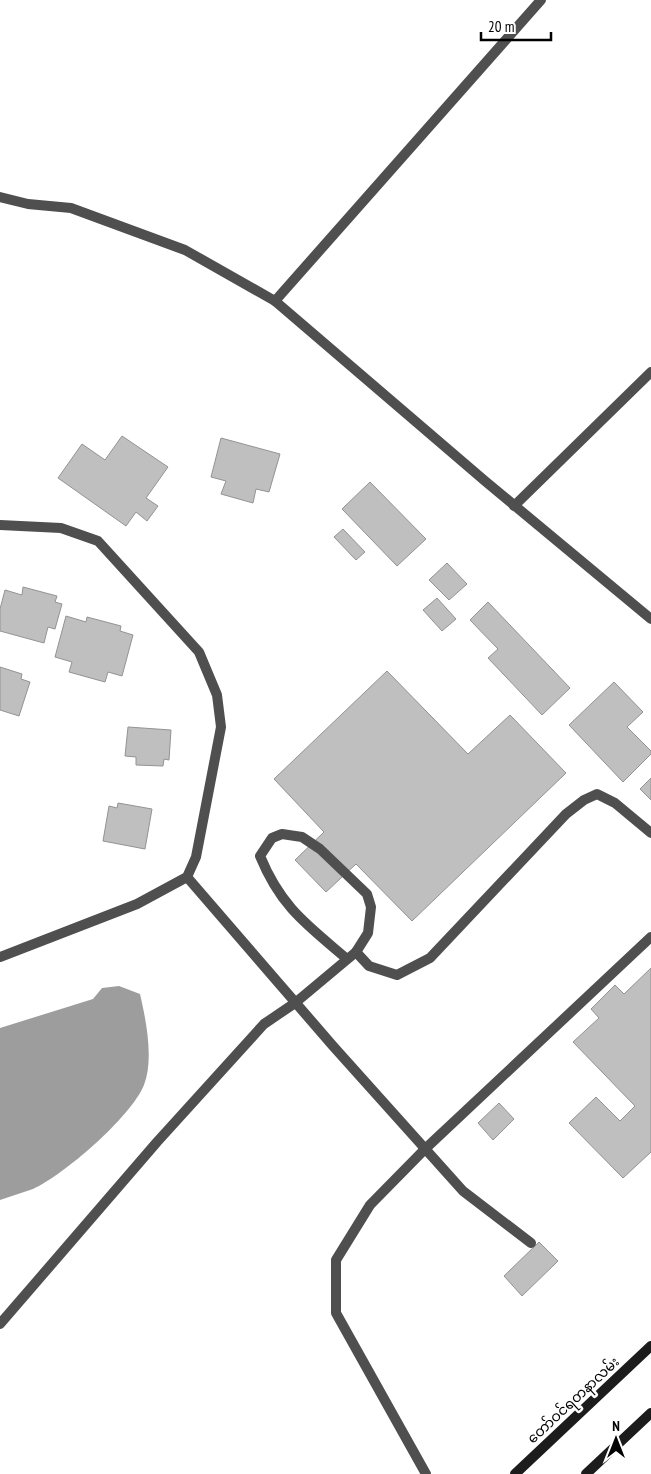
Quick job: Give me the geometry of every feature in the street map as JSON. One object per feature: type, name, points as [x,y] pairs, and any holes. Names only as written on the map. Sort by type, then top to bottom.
[{"type":"main road","name":"တော်ဝင်ရတနာလမ်း","points":[[515,1474],[651,1346]]},
{"type":"main road","points":[[586,1474],[651,1413]]},
{"type":"street","points":[[275,301],[540,0]]},
{"type":"street","points":[[0,197],[28,204],[71,208],[185,250],[275,301],[514,506],[651,619]]},
{"type":"street","points":[[514,506],[651,372]]},
{"type":"street","points":[[0,525],[61,528],[98,541],[199,652],[217,695],[222,727],[196,857],[187,877],[137,904],[0,957]]},
{"type":"street","points":[[356,952],[369,966],[398,975],[430,958],[566,814],[584,800],[597,794],[615,803],[651,833]]},
{"type":"street","points":[[0,1324],[157,1142],[264,1024],[295,1003],[356,952],[368,933],[371,907],[367,894],[320,849],[302,837],[282,834],[272,838],[260,856],[271,882],[294,914],[347,959]]},
{"type":"street","points":[[187,877],[295,1003],[464,1191],[531,1243]]},
{"type":"street","points":[[426,1474],[336,1313],[336,1260],[370,1206],[425,1149],[651,937]]},
{"type":"shaded area","points":[[119,986],[140,994],[147,1027],[149,1052],[147,1075],[137,1098],[126,1113],[95,1144],[62,1171],[33,1189],[0,1200],[0,1028],[93,999],[102,988]]},
{"type":"building","points":[[122,436],[168,467],[146,498],[158,506],[147,521],[136,512],[126,526],[58,478],[82,444],[105,460]]},
{"type":"building","points":[[221,438],[280,454],[269,492],[256,489],[253,503],[221,494],[226,481],[211,477]]},
{"type":"building","points":[[370,482],[426,539],[397,566],[342,509]]},
{"type":"building","points":[[343,529],[365,552],[356,560],[334,537]]},
{"type":"building","points":[[447,563],[467,584],[449,600],[429,580]]},
{"type":"building","points":[[23,587],[57,596],[55,602],[62,604],[55,629],[48,627],[44,643],[0,631],[0,609],[5,590],[22,595]]},
{"type":"building","points":[[437,598],[456,619],[442,631],[423,610]]},
{"type":"building","points":[[488,602],[570,688],[542,715],[488,658],[498,649],[470,620]]},
{"type":"building","points":[[66,616],[86,622],[87,617],[121,626],[120,631],[133,635],[122,676],[108,672],[105,682],[69,672],[72,662],[55,657]]},
{"type":"building","points":[[0,667],[22,674],[21,679],[30,682],[19,716],[0,710]]},
{"type":"building","points":[[387,671],[468,754],[510,715],[566,773],[412,921],[356,864],[326,892],[295,860],[324,832],[274,779]]},
{"type":"building","points":[[614,682],[643,712],[627,727],[651,751],[651,754],[623,782],[569,725]]},
{"type":"building","points":[[128,727],[171,730],[169,760],[164,759],[163,766],[136,765],[136,757],[125,756]]},
{"type":"building","points":[[651,778],[651,800],[640,789]]},
{"type":"building","points":[[118,803],[152,809],[145,849],[103,841],[109,806],[117,808]]},
{"type":"building","points":[[651,968],[651,1152],[623,1178],[569,1123],[596,1097],[620,1121],[635,1106],[573,1042],[599,1018],[591,1009],[615,985],[624,994]]},
{"type":"building","points":[[499,1103],[514,1119],[493,1140],[478,1123]]},
{"type":"building","points":[[539,1242],[558,1261],[522,1296],[504,1276]]}]
